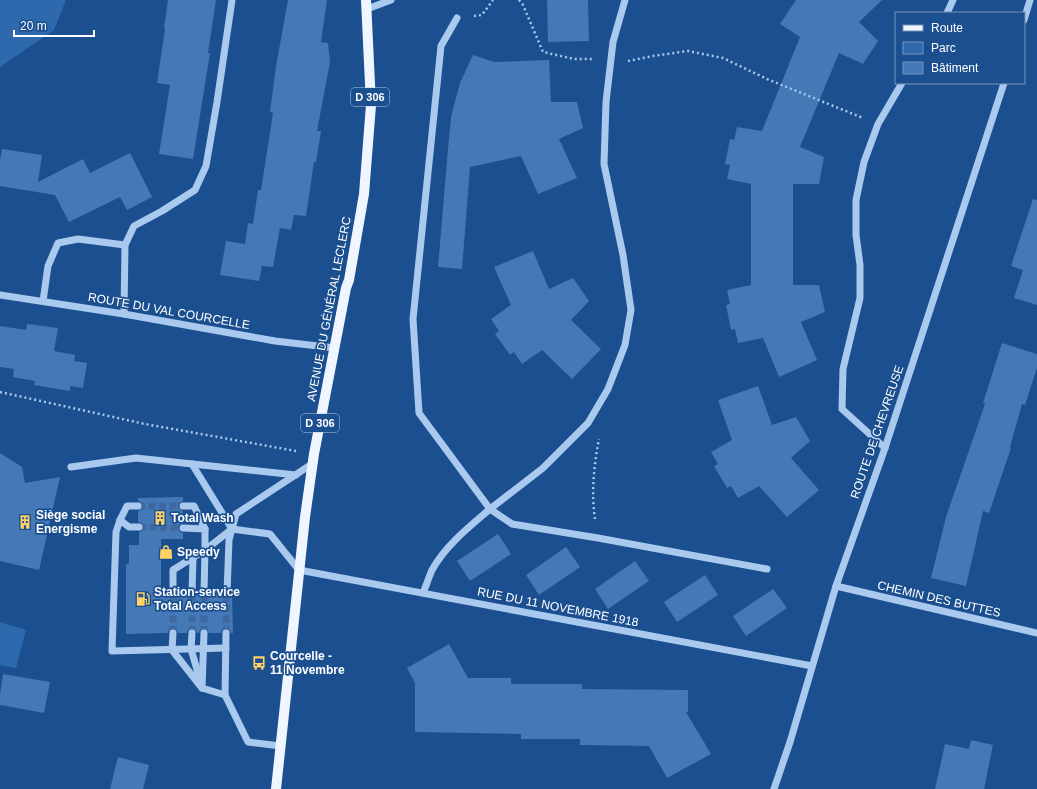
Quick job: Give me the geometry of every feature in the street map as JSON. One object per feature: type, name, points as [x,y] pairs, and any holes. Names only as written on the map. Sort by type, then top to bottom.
[{"type":"main road","name":"AVENUE DU GÉNÉRAL LECLERC","points":[[276,789],[299,570],[313,459],[346,288],[349,280],[364,194],[371,105],[367,4]]},
{"type":"street","points":[[124,314],[125,245],[134,226],[162,211],[195,190],[206,166],[232,0]]},
{"type":"street","points":[[367,4],[392,0]]},
{"type":"street","points":[[424,594],[432,571],[446,550],[462,533],[543,468],[588,423],[608,389],[625,345],[631,310],[623,255],[604,164],[606,102],[613,42],[625,0]]},
{"type":"street","points":[[947,12],[953,0]]},
{"type":"street","points":[[1025,17],[1030,0]]},
{"type":"street","points":[[457,18],[441,46],[414,319],[418,413],[490,509],[512,524],[767,569]]},
{"type":"street","points":[[885,448],[842,409],[843,369],[860,298],[860,265],[856,235],[856,200],[864,162],[878,124],[901,84]]},
{"type":"street","name":"ROUTE DE CHEVREUSE","points":[[774,789],[790,742],[836,586],[885,448],[1004,84]]},
{"type":"street","points":[[43,302],[48,266],[58,243],[78,238],[125,245]]},
{"type":"street","name":"ROUTE DU VAL COURCELLE","points":[[0,295],[124,314],[275,341],[334,348]]},
{"type":"street","points":[[72,467],[136,458],[296,475]]},
{"type":"street","points":[[227,593],[229,540],[236,514],[296,475],[313,459]]},
{"type":"street","points":[[192,464],[232,529]]},
{"type":"street","points":[[138,506],[128,506],[120,520],[116,532],[112,651],[226,648]]},
{"type":"street","points":[[183,506],[194,506],[205,529],[204,593]]},
{"type":"street","points":[[120,520],[129,527],[138,527]]},
{"type":"street","points":[[183,528],[205,529]]},
{"type":"street","points":[[173,594],[173,570],[205,550],[232,529],[270,534],[299,570]]},
{"type":"street","points":[[192,593],[193,558]]},
{"type":"street","name":"RUE DU 11 NOVEMBRE 1918","points":[[299,570],[812,666]]},
{"type":"street","name":"CHEMIN DES BUTTES","points":[[836,586],[1037,633]]},
{"type":"street","points":[[172,633],[172,650],[202,688],[225,695]]},
{"type":"street","points":[[192,633],[191,649],[202,688]]},
{"type":"street","points":[[202,688],[204,633]]},
{"type":"street","points":[[226,633],[225,695],[248,742],[281,746]]},
{"type":"path","points":[[457,18],[482,15],[493,0]]},
{"type":"path","points":[[519,0],[524,5],[543,52],[574,59],[611,58],[626,62],[688,51],[722,58],[767,79],[878,124]]},
{"type":"path","points":[[0,392],[313,459]]},
{"type":"path","points":[[598,538],[593,510],[597,446],[600,432]]},
{"type":"green space","points":[[0,0],[66,0],[54,30],[0,67]]},
{"type":"green space","points":[[0,622],[26,630],[16,668],[0,665]]},
{"type":"building","points":[[168,0],[216,0],[208,53],[210,53],[193,159],[159,154],[170,85],[157,83]]},
{"type":"building","points":[[288,0],[327,0],[321,42],[328,43],[330,62],[317,131],[321,131],[316,162],[314,162],[306,216],[294,215],[291,230],[280,228],[273,267],[262,266],[259,281],[220,275],[226,241],[245,244],[248,223],[253,224],[258,190],[261,190],[273,113],[270,112],[276,66]]},
{"type":"building","points":[[547,0],[588,0],[589,41],[548,42]]},
{"type":"building","points":[[796,0],[882,0],[859,22],[878,41],[863,64],[839,53],[800,147],[824,157],[819,184],[793,184],[793,285],[819,285],[825,312],[801,322],[817,360],[779,377],[763,338],[738,343],[735,329],[731,330],[726,305],[730,304],[727,290],[751,285],[751,184],[727,179],[730,165],[725,164],[730,139],[734,140],[737,127],[762,131],[800,37],[780,24]]},
{"type":"building","points":[[473,55],[494,62],[549,60],[551,102],[577,102],[583,128],[559,139],[577,178],[538,194],[521,156],[470,167],[462,269],[438,267],[451,117],[460,83]]},
{"type":"building","points":[[2,149],[42,155],[38,182],[83,159],[90,173],[130,153],[152,197],[127,210],[120,197],[69,222],[55,195],[0,186],[0,160]]},
{"type":"building","points":[[1033,199],[1037,200],[1037,305],[1014,298],[1023,270],[1011,266]]},
{"type":"building","points":[[533,251],[549,289],[573,278],[589,301],[571,320],[601,349],[572,379],[542,350],[522,364],[514,352],[510,355],[495,334],[499,331],[491,319],[511,305],[494,267]]},
{"type":"building","points":[[27,324],[58,328],[54,351],[75,355],[74,361],[87,363],[83,388],[70,386],[70,391],[34,385],[35,381],[13,377],[14,369],[0,367],[0,326],[26,330]]},
{"type":"building","points":[[1002,343],[1037,354],[1037,368],[1025,405],[1022,404],[1010,447],[1011,448],[989,513],[983,511],[966,586],[931,578],[946,517],[985,404],[983,403]]},
{"type":"building","points":[[758,386],[772,425],[796,417],[810,441],[791,458],[819,490],[787,517],[759,486],[738,498],[731,486],[727,488],[714,466],[718,464],[711,452],[732,440],[718,400]]},
{"type":"building","name":"Siège social Energisme","points":[[0,453],[22,467],[25,483],[60,477],[39,570],[0,561]]},
{"type":"building","points":[[183,497],[183,501],[179,503],[178,506],[180,510],[183,511],[183,523],[179,525],[178,528],[180,532],[183,533],[183,539],[161,539],[161,594],[168,594],[173,598],[176,597],[178,593],[187,593],[189,597],[192,598],[199,593],[201,597],[204,598],[208,596],[209,593],[222,593],[224,597],[227,598],[231,596],[232,593],[233,633],[226,628],[222,630],[221,633],[209,633],[207,629],[204,628],[197,633],[195,629],[192,628],[188,630],[187,633],[178,633],[176,629],[173,628],[169,630],[168,633],[126,634],[126,565],[129,563],[129,545],[139,545],[139,532],[142,531],[144,527],[142,523],[138,522],[138,511],[142,509],[143,506],[141,502],[138,501],[138,498]]},
{"type":"building","points":[[498,534],[511,554],[470,581],[457,561]]},
{"type":"building","points":[[566,547],[580,567],[539,595],[526,575]]},
{"type":"building","points":[[635,561],[649,581],[608,609],[595,589]]},
{"type":"building","points":[[705,575],[718,595],[677,622],[664,602]]},
{"type":"building","points":[[773,589],[787,608],[746,636],[733,616]]},
{"type":"building","points":[[449,644],[468,678],[511,678],[511,684],[582,684],[582,689],[688,690],[688,712],[686,712],[711,754],[667,778],[649,746],[580,745],[580,739],[521,739],[521,734],[415,732],[415,683],[407,668]]},
{"type":"building","points":[[3,674],[50,682],[44,713],[0,705]]},
{"type":"building","points":[[971,740],[993,745],[984,789],[935,789],[945,744],[969,749]]},
{"type":"building","points":[[118,757],[149,765],[143,789],[110,789]]},
{"type":"tunnel","points":[[138,506],[183,506]]},
{"type":"tunnel","points":[[139,527],[183,528]]},
{"type":"tunnel","points":[[173,593],[173,633]]},
{"type":"tunnel","points":[[192,593],[192,633]]},
{"type":"tunnel","points":[[204,593],[204,633]]},
{"type":"tunnel","points":[[226,633],[227,593]]},
{"type":"place","name":"Total Wash","points":[[160,518]]},
{"type":"place","name":"Siège social Energisme","points":[[25,522]]},
{"type":"place","name":"Speedy","points":[[166,552]]},
{"type":"place","name":"Station-service Total Access","points":[[143,599]]},
{"type":"place","name":"Courcelle - 11 Novembre","points":[[259,663]]}]
